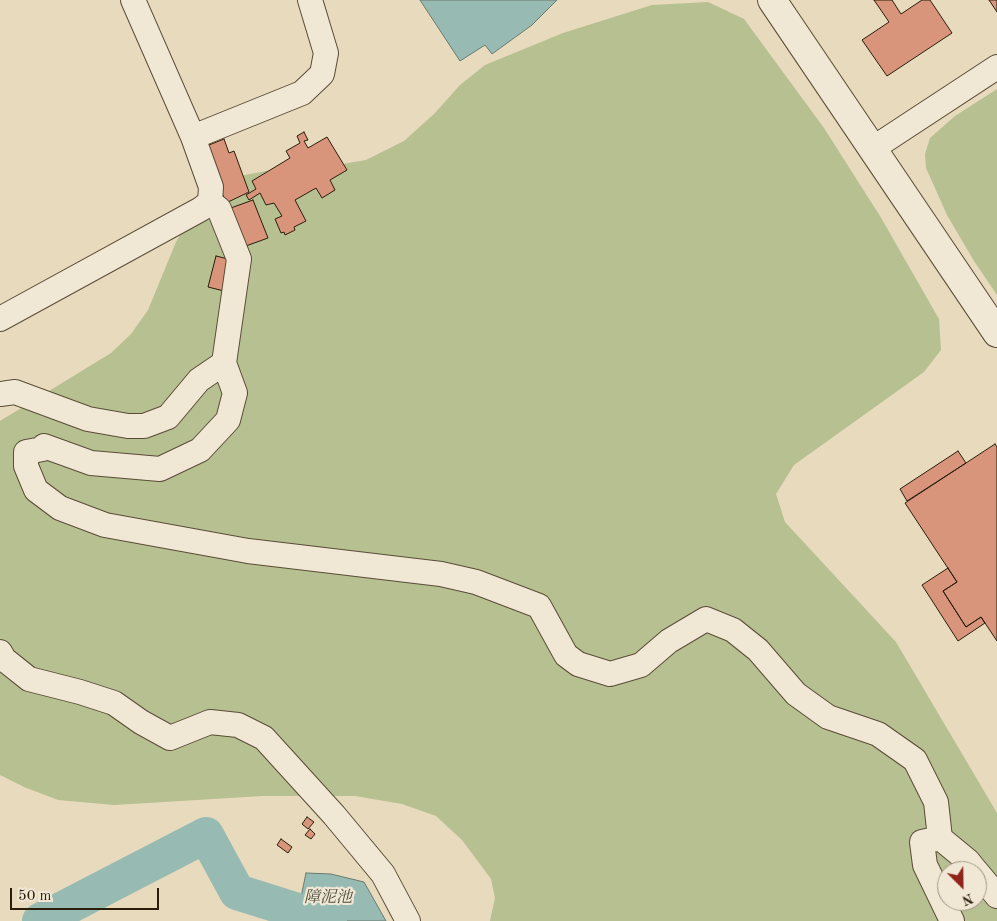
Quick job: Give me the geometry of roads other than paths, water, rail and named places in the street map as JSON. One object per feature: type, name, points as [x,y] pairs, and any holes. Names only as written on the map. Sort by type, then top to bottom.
[{"type":"street","points":[[0,320],[201,209],[210,202],[211,187],[193,137],[134,0]]},
{"type":"street","points":[[193,137],[302,93],[322,74],[326,53],[310,0]]},
{"type":"street","points":[[772,0],[997,333]]},
{"type":"street","points":[[872,149],[997,67]]},
{"type":"street","points":[[210,202],[219,209],[240,260],[224,363],[235,393],[228,420],[200,450],[160,469],[91,463],[44,446],[43,449],[26,452],[26,466],[36,490],[60,508],[105,525],[248,551],[441,574],[476,582],[539,606],[566,655],[578,664],[610,674],[641,665],[669,641],[706,619],[733,630],[758,650],[796,694],[828,717],[878,734],[915,760],[936,802],[940,838],[968,861]]},
{"type":"street","points":[[0,394],[15,392],[88,419],[128,426],[144,426],[168,418],[199,380],[224,363]]},
{"type":"street","points":[[0,652],[4,659],[29,679],[114,703],[141,722],[170,738],[210,722],[238,725],[264,738],[334,815],[383,874],[408,921]]},
{"type":"street","points":[[940,838],[922,842],[925,865],[952,921]]},
{"type":"street","points":[[987,884],[997,896]]},
{"type":"water","points":[[420,0],[557,0],[532,25],[492,54],[485,45],[460,61]]},
{"type":"water","name":"障泥池","points":[[306,873],[331,874],[364,882],[386,921],[296,921]]},
{"type":"waterway","points":[[40,921],[206,835],[237,892],[329,921]]}]
